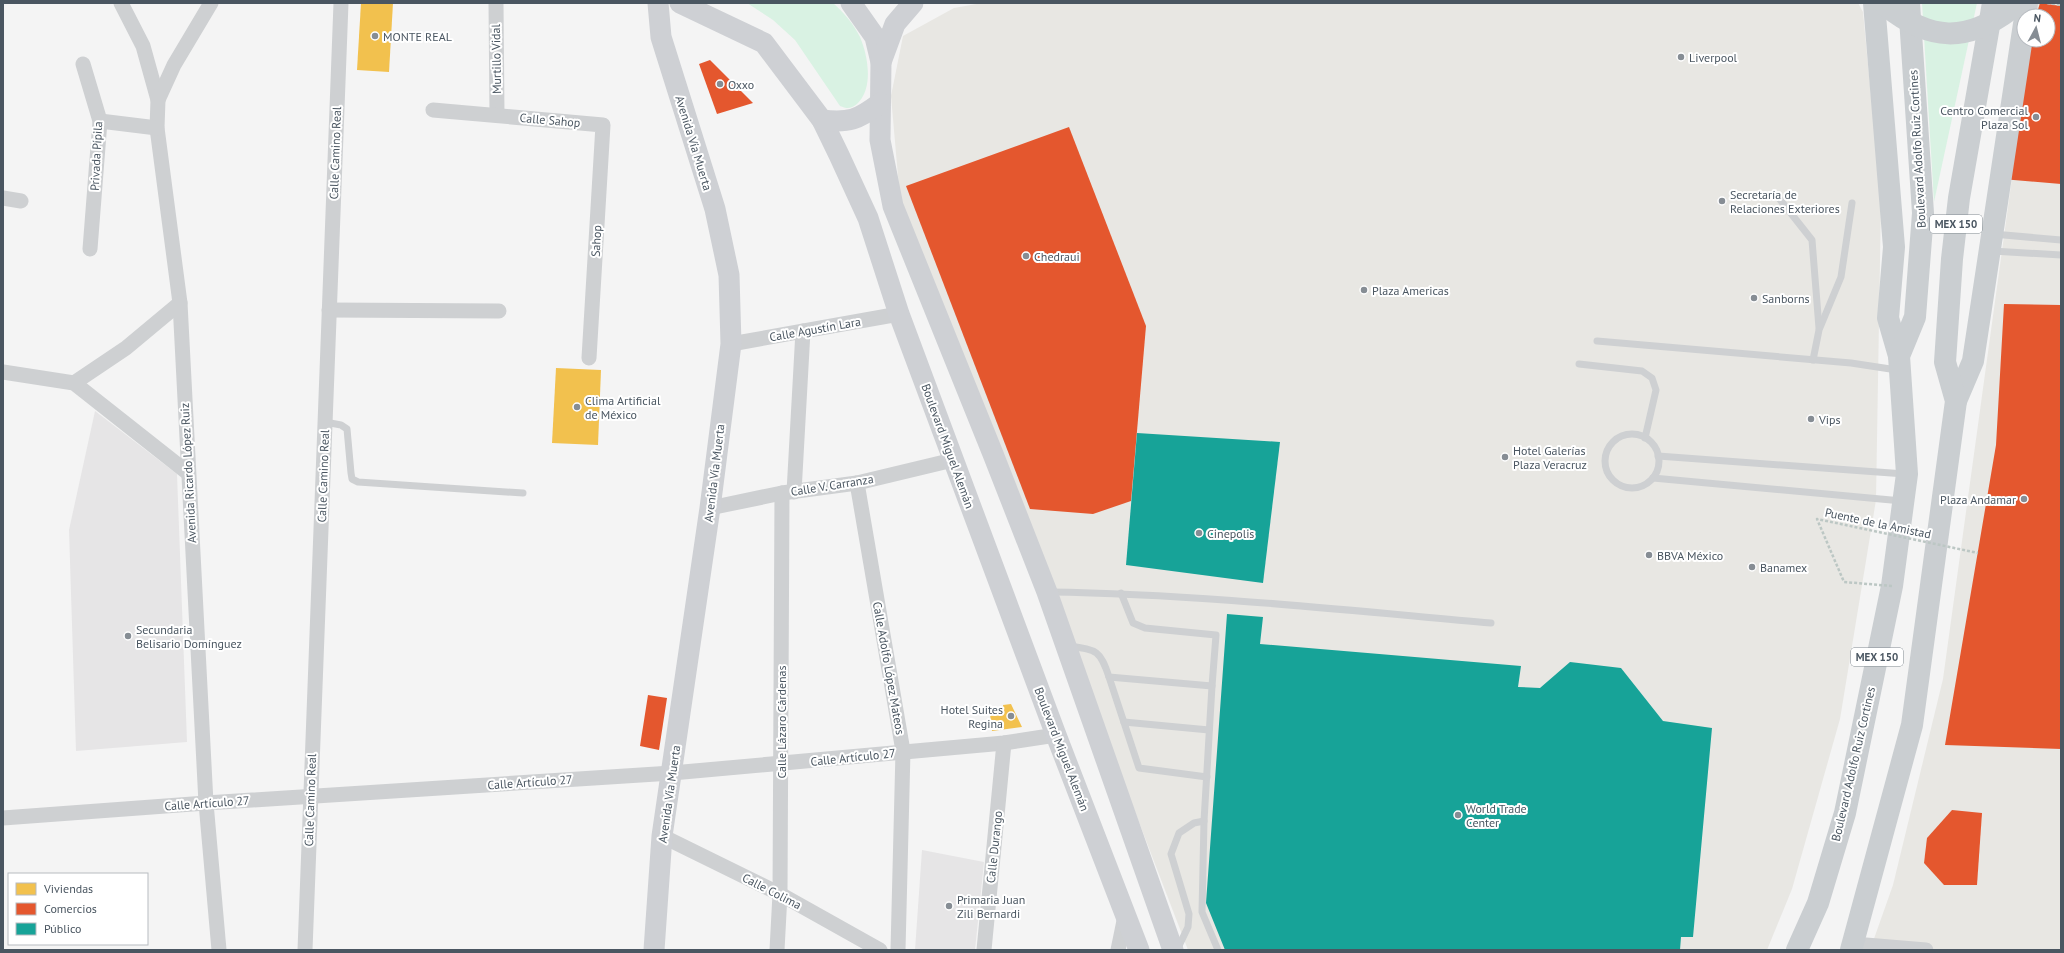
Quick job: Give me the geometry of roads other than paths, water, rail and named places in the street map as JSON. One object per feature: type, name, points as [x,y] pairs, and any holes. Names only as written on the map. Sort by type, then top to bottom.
[{"type":"main road","name":"Avenida Vía Muerta","points":[[654,950],[662,836],[710,508],[731,344],[729,275],[715,209],[661,37],[658,3]]},
{"type":"main road","name":"Boulevard Miguel Alemán","points":[[680,3],[764,43],[822,120],[868,218],[899,314],[953,460],[1056,735],[1139,950]]},
{"type":"main road","points":[[851,3],[875,37],[880,62],[880,140],[893,206],[994,454],[1047,592],[1173,950]]},
{"type":"main road","points":[[880,62],[895,24],[913,3]]},
{"type":"main road","name":"Boulevard Adolfo Ruiz Cortines","points":[[1797,950],[1818,903],[1845,813],[1892,586],[1908,474],[1900,363],[1915,317],[1922,213],[1910,33],[1910,3]]},
{"type":"main road","points":[[1881,4],[1904,20],[1925,30],[1948,34],[1971,31],[1993,23],[2016,10]]},
{"type":"main road","points":[[1881,4],[1894,247],[1888,318],[1900,363]]},
{"type":"main road","points":[[1956,401],[1973,361],[1990,243],[2016,10]]},
{"type":"main road","name":"MEX 150","points":[[1853,947],[1912,725],[1956,401],[1945,362],[1952,259],[1959,198],[1985,46],[2016,10]]},
{"type":"main road","points":[[822,120],[839,122],[853,120],[864,115],[880,103]]},
{"type":"street","name":"Avenida Ricardo López Ruiz","points":[[121,3],[143,46],[158,100],[157,128],[180,303],[206,803],[219,950]]},
{"type":"street","points":[[158,100],[174,64],[211,3]]},
{"type":"street","name":"Calle Camino Real","points":[[305,950],[341,3]]},
{"type":"street","name":"Murtillo Vidal","points":[[496,3],[496,116]]},
{"type":"street","name":"Privada Pípila","points":[[82,64],[100,121],[90,249]]},
{"type":"street","name":"Calle Sahop","points":[[433,110],[603,125]]},
{"type":"street","points":[[100,121],[157,128]]},
{"type":"street","name":"Sahop","points":[[589,358],[603,125]]},
{"type":"street","points":[[3,198],[21,201]]},
{"type":"street","points":[[74,384],[126,348],[180,303]]},
{"type":"street","points":[[329,310],[499,312]]},
{"type":"street","name":"Calle Agustín Lara","points":[[731,344],[899,314]]},
{"type":"street","name":"Calle Lázaro Cárdenas","points":[[777,950],[780,894],[781,764],[788,492],[803,331]]},
{"type":"street","points":[[3,372],[74,384],[188,473]]},
{"type":"street","name":"Calle V. Carranza","points":[[710,508],[788,492],[857,483],[953,460]]},
{"type":"street","name":"Calle Adolfo López Mateos","points":[[857,483],[903,751],[898,950]]},
{"type":"street","name":"Calle Artículo 27","points":[[3,818],[206,803],[672,773],[1004,743],[1056,735]]},
{"type":"street","name":"Calle Durango","points":[[984,950],[1004,743]]},
{"type":"street","name":"Calle Colima","points":[[662,836],[780,894],[880,950]]},
{"type":"street","points":[[1118,950],[1125,916]]},
{"type":"street","points":[[1853,947],[1926,950]]},
{"type":"lane","points":[[1778,197],[1812,240],[1819,330]]},
{"type":"lane","points":[[1814,360],[1819,330],[1841,276],[1852,202]]},
{"type":"lane","points":[[1990,243],[2061,240]]},
{"type":"lane","points":[[1990,243],[2061,255]]},
{"type":"lane","points":[[1597,341],[1851,363],[1900,363]]},
{"type":"lane","points":[[1579,364],[1642,371],[1652,378],[1656,390],[1645,438]]},
{"type":"lane","points":[[325,422],[341,425],[347,429],[350,473],[352,479],[358,482],[522,493]]},
{"type":"lane","points":[[1630,435],[1645,438],[1651,443],[1658,456],[1659,464],[1653,478],[1641,487],[1625,487],[1612,480],[1605,466],[1607,452],[1616,440],[1630,435]]},
{"type":"lane","points":[[1658,456],[1908,474]]},
{"type":"lane","points":[[1653,478],[1904,501]]},
{"type":"lane","points":[[1047,592],[1121,593],[1207,598],[1491,623]]},
{"type":"lane","points":[[1121,593],[1133,623],[1139,626],[1145,628],[1216,635],[1204,821],[1202,912],[1218,950]]},
{"type":"lane","points":[[1065,645],[1092,650],[1103,659],[1139,768],[1207,777]]},
{"type":"lane","points":[[1109,677],[1212,686]]},
{"type":"lane","points":[[1124,722],[1209,730]]},
{"type":"lane","points":[[1177,950],[1188,927],[1189,914],[1171,854],[1179,833],[1194,823],[1204,821]]},
{"type":"place","name":"MONTE REAL","points":[[375,36]]},
{"type":"place","name":"Liverpool","points":[[1681,57]]},
{"type":"place","name":"Oxxo","points":[[720,84]]},
{"type":"place","name":"Centro Comercial Plaza Sol","points":[[2036,117]]},
{"type":"place","name":"Secretaría de Relaciones Exteriores","points":[[1722,201]]},
{"type":"place","name":"Chedraui","points":[[1026,256]]},
{"type":"place","name":"Plaza Americas","points":[[1364,290]]},
{"type":"place","name":"Sanborns","points":[[1754,298]]},
{"type":"place","name":"Clima Artificial de México","points":[[577,407]]},
{"type":"place","name":"Vips","points":[[1811,419]]},
{"type":"place","name":"Hotel Galerías Plaza Veracruz","points":[[1505,457]]},
{"type":"place","name":"Plaza Andamar","points":[[2024,499]]},
{"type":"place","name":"Cinepolis","points":[[1199,533]]},
{"type":"place","name":"BBVA México","points":[[1649,555]]},
{"type":"place","name":"Banamex","points":[[1752,567]]},
{"type":"place","name":"Secundaria Belisario Domínguez","points":[[128,636]]},
{"type":"place","name":"Hotel Suites Regina","points":[[1011,716]]},
{"type":"place","name":"World Trade Center","points":[[1458,815]]},
{"type":"place","name":"Primaria Juan Zili Bernardi","points":[[949,906]]}]
